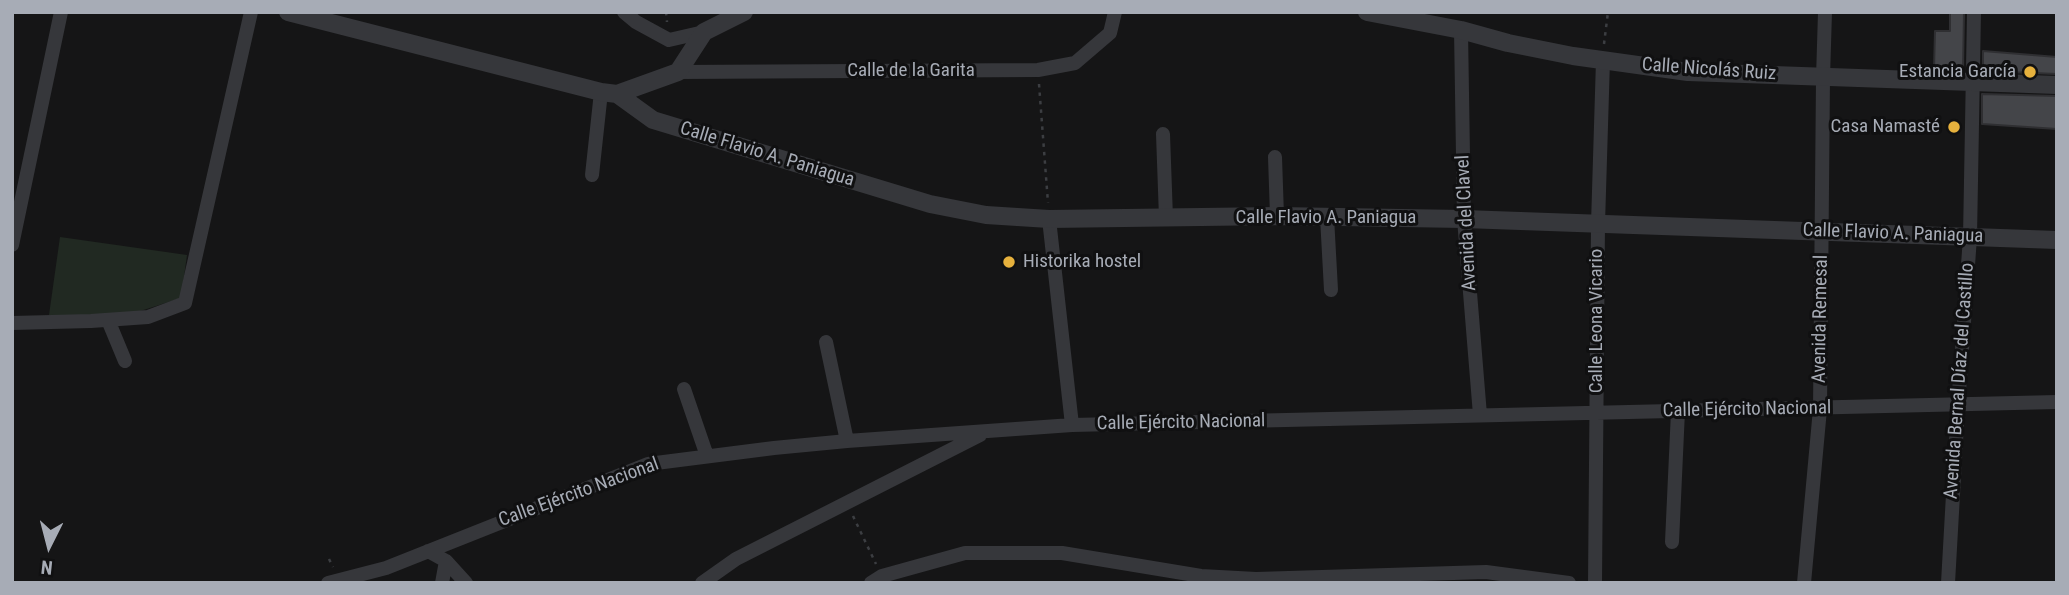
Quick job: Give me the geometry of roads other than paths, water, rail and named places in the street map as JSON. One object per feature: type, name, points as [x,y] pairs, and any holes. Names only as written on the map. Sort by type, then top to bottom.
[{"type":"street","points":[[12,245],[61,12]]},
{"type":"street","points":[[12,323],[148,317],[185,303],[251,12]]},
{"type":"street","points":[[288,12],[609,93],[592,175]]},
{"type":"street","points":[[624,12],[636,22],[669,40],[704,32],[744,12]]},
{"type":"street","name":"Calle de la Garita","points":[[609,93],[678,72],[1038,70],[1075,62],[1110,33],[1115,12]]},
{"type":"street","name":"Calle Nicolás Ruiz","points":[[1367,12],[1461,30],[1508,43],[1688,72],[2057,86]]},
{"type":"street","name":"Avenida Remesal","points":[[1804,583],[1820,409],[1825,12]]},
{"type":"street","name":"Avenida Bernal Díaz del Castillo","points":[[1948,583],[1970,237],[1974,12]]},
{"type":"street","name":"Avenida del Clavel","points":[[1461,30],[1464,219],[1480,415]]},
{"type":"street","points":[[678,72],[704,32]]},
{"type":"street","name":"Calle Leona Vicario","points":[[1595,583],[1598,224],[1603,60]]},
{"type":"street","name":"Calle Flavio A. Paniagua","points":[[609,93],[653,120],[930,204],[986,215],[1049,219],[1277,216],[1464,219],[2057,240]]},
{"type":"street","points":[[1163,134],[1166,218]]},
{"type":"street","points":[[1275,157],[1277,216]]},
{"type":"street","points":[[1327,217],[1331,290]]},
{"type":"street","points":[[1049,219],[1072,425]]},
{"type":"street","points":[[108,320],[125,361]]},
{"type":"street","points":[[826,342],[847,441]]},
{"type":"street","points":[[684,389],[707,456]]},
{"type":"street","name":"Calle Ejército Nacional","points":[[328,583],[386,568],[648,464],[847,441],[1072,425],[2057,402]]},
{"type":"street","points":[[1672,542],[1678,411]]},
{"type":"street","points":[[702,583],[736,559],[987,431]]},
{"type":"street","points":[[428,551],[446,561],[466,583]]},
{"type":"street","points":[[876,579],[965,553],[1062,552],[1200,576],[1256,579],[1390,578],[1486,572],[1569,583]]},
{"type":"street","points":[[442,583],[446,561]]},
{"type":"place","name":"Estancia García","points":[[2030,72]]},
{"type":"place","name":"Casa Namasté","points":[[1954,127]]},
{"type":"place","name":"Historika hostel","points":[[1009,262]]}]
